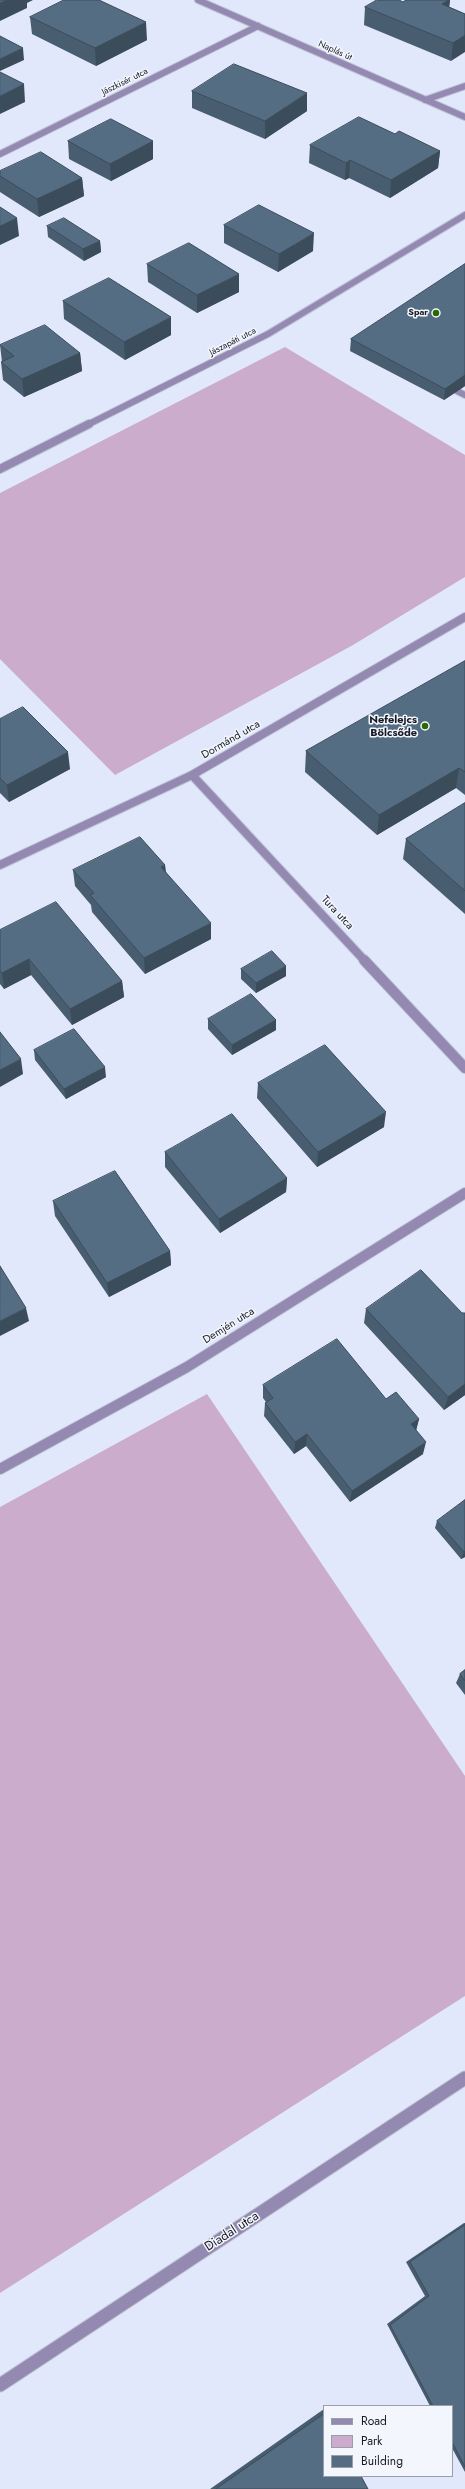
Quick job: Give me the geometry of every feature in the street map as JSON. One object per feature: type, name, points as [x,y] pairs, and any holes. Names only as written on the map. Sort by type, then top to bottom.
[{"type":"street","name":"Naplás út","points":[[198,0],[465,117]]},
{"type":"street","name":"Jászkisér utca","points":[[0,154],[258,26]]},
{"type":"street","points":[[425,100],[465,86]]},
{"type":"street","name":"Jászapáti utca","points":[[0,469],[268,334],[465,215]]},
{"type":"street","points":[[457,391],[465,395]]},
{"type":"street","name":"Dormánd utca","points":[[0,865],[192,775],[465,617]]},
{"type":"street","name":"Tura utca","points":[[192,775],[465,1068]]},
{"type":"street","name":"Demjén utca","points":[[0,1470],[187,1367],[465,1193]]},
{"type":"street","name":"Diadal utca","points":[[0,2385],[465,2078]]},
{"type":"green space","points":[[285,347],[465,455],[465,577],[353,645],[115,775],[0,659],[0,493]]},
{"type":"green space","points":[[207,1394],[465,1776],[465,1996],[0,2293],[0,1507]]},
{"type":"building","points":[[64,0],[99,0],[146,22],[95,48],[30,17]]},
{"type":"building","points":[[377,0],[399,0],[403,2],[406,0],[449,0],[442,4],[465,14],[465,35],[453,43],[365,7]]},
{"type":"building","points":[[0,36],[23,48],[0,59]]},
{"type":"building","points":[[234,64],[307,93],[265,121],[192,91]]},
{"type":"building","points":[[0,72],[24,84],[0,96]]},
{"type":"building","points":[[359,117],[395,134],[399,131],[440,151],[391,180],[350,160],[346,163],[310,145]]},
{"type":"building","points":[[111,119],[153,141],[110,164],[68,141]]},
{"type":"building","points":[[41,152],[82,178],[37,199],[0,176],[0,171]]},
{"type":"building","points":[[259,205],[314,233],[279,254],[224,225]]},
{"type":"building","points":[[0,207],[17,218],[0,226]]},
{"type":"building","points":[[64,218],[100,241],[83,249],[47,226]]},
{"type":"building","points":[[189,243],[239,274],[197,295],[147,264]]},
{"type":"building","name":"Spar","points":[[465,264],[465,375],[445,389],[351,339]]},
{"type":"building","points":[[109,278],[171,317],[124,342],[63,301]]},
{"type":"building","points":[[45,325],[80,353],[22,379],[1,362],[14,356],[0,345]]},
{"type":"building","name":"Nefelejcs Bölcsőde","points":[[465,661],[465,772],[459,768],[379,815],[306,751]]},
{"type":"building","points":[[23,707],[68,752],[7,785],[0,778],[0,719]]},
{"type":"building","points":[[465,803],[465,891],[406,839]]},
{"type":"building","points":[[140,837],[165,865],[161,867],[211,923],[144,958],[90,895],[94,893],[73,870]]},
{"type":"building","points":[[56,902],[122,981],[70,1009],[29,959],[2,973],[0,971],[0,930]]},
{"type":"building","points":[[272,951],[286,966],[256,983],[241,969]]},
{"type":"building","points":[[251,994],[276,1020],[232,1045],[208,1019]]},
{"type":"building","points":[[74,1029],[105,1067],[64,1089],[34,1050]]},
{"type":"building","points":[[0,1032],[21,1059],[0,1070]]},
{"type":"building","points":[[325,1045],[386,1112],[318,1152],[258,1083]]},
{"type":"building","points":[[232,1114],[287,1178],[219,1219],[165,1152]]},
{"type":"building","points":[[115,1171],[170,1251],[107,1283],[53,1201]]},
{"type":"building","points":[[0,1266],[26,1308],[0,1321]]},
{"type":"building","points":[[421,1270],[462,1313],[465,1313],[465,1384],[448,1397],[366,1309]]},
{"type":"building","points":[[337,1339],[386,1399],[396,1392],[419,1419],[411,1424],[426,1442],[352,1491],[307,1434],[295,1442],[265,1403],[273,1398],[263,1385]]},
{"type":"building","points":[[465,1500],[465,1551],[464,1552],[437,1521]]},
{"type":"building","points":[[465,1670],[465,1681],[460,1674]]},
{"type":"building","points":[[465,2225],[465,2467],[453,2444],[453,2405],[432,2405],[390,2325],[429,2296],[410,2262]]},
{"type":"building","points":[[323,2415],[323,2477],[362,2477],[368,2489],[216,2489]]},
{"type":"place","name":"Spar","points":[[436,313]]},
{"type":"place","name":"Nefelejcs Bölcsőde","points":[[425,726]]}]
